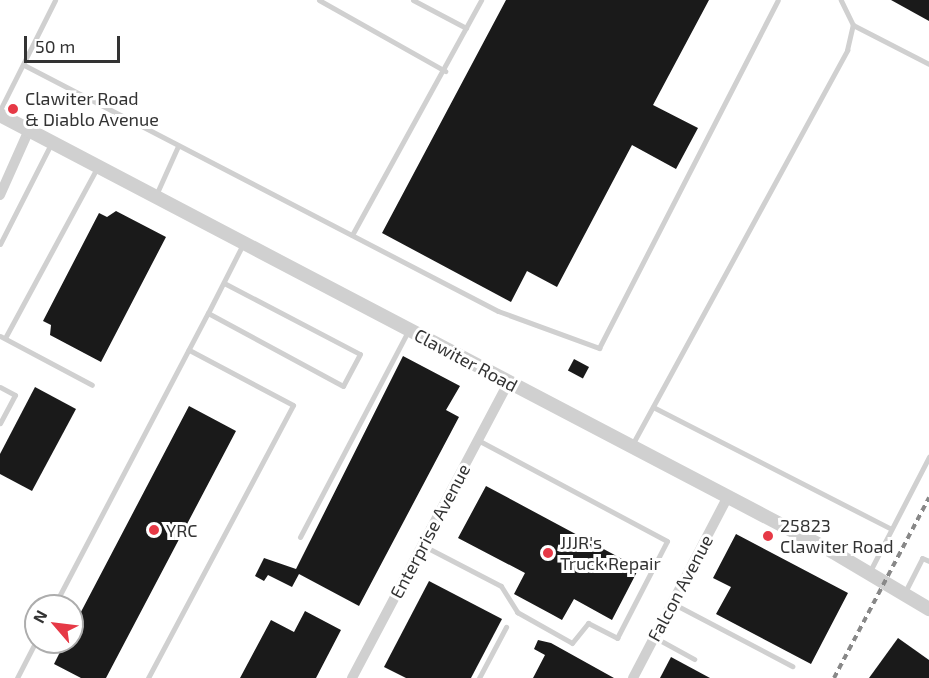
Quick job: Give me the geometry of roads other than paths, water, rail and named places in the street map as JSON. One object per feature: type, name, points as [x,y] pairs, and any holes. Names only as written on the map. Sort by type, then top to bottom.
[{"type":"street","name":"Clawiter Road","points":[[0,115],[156,195],[728,498],[869,573],[929,609]]},
{"type":"street","points":[[0,195],[28,130]]},
{"type":"street","name":"Enterprise Avenue","points":[[352,678],[508,383]]},
{"type":"street","name":"Falcon Avenue","points":[[633,678],[728,498]]},
{"type":"lane","points":[[0,110],[55,0]]},
{"type":"lane","points":[[319,0],[445,71]]},
{"type":"lane","points":[[413,0],[466,28]]},
{"type":"lane","points":[[352,235],[445,71],[480,0]]},
{"type":"lane","points":[[24,65],[498,311],[599,348],[778,0]]},
{"type":"lane","points":[[841,0],[853,25],[929,64]]},
{"type":"lane","points":[[631,447],[847,50],[853,25]]},
{"type":"lane","points":[[0,244],[52,142]]},
{"type":"lane","points":[[156,195],[178,146]]},
{"type":"lane","points":[[92,385],[2,337],[98,166]]},
{"type":"lane","points":[[60,594],[244,243]]},
{"type":"lane","points":[[208,314],[343,386],[360,354],[224,283]]},
{"type":"lane","points":[[300,537],[409,330]]},
{"type":"lane","points":[[148,678],[293,405],[189,350]]},
{"type":"lane","points":[[0,387],[15,395],[0,423]]},
{"type":"lane","points":[[653,407],[891,529]]},
{"type":"lane","points":[[422,545],[501,586],[517,612],[572,643],[588,623],[617,638],[667,541],[478,440]]},
{"type":"lane","points":[[869,573],[929,457]]},
{"type":"lane","points":[[904,594],[922,558],[929,561]]},
{"type":"lane","points":[[672,603],[792,666]]},
{"type":"lane","points":[[479,678],[506,627]]},
{"type":"lane","points":[[654,637],[694,659]]},
{"type":"lane","points":[[17,678],[29,654]]},
{"type":"railway","points":[[834,678],[929,498]]},
{"type":"place","name":"Clawiter Road & Diablo Avenue","points":[[13,109]]},
{"type":"place","name":"YRC","points":[[154,530]]},
{"type":"place","name":"25823 Clawiter Road","points":[[768,536]]},
{"type":"place","name":"JJJR's Truck Repair","points":[[548,553]]}]
